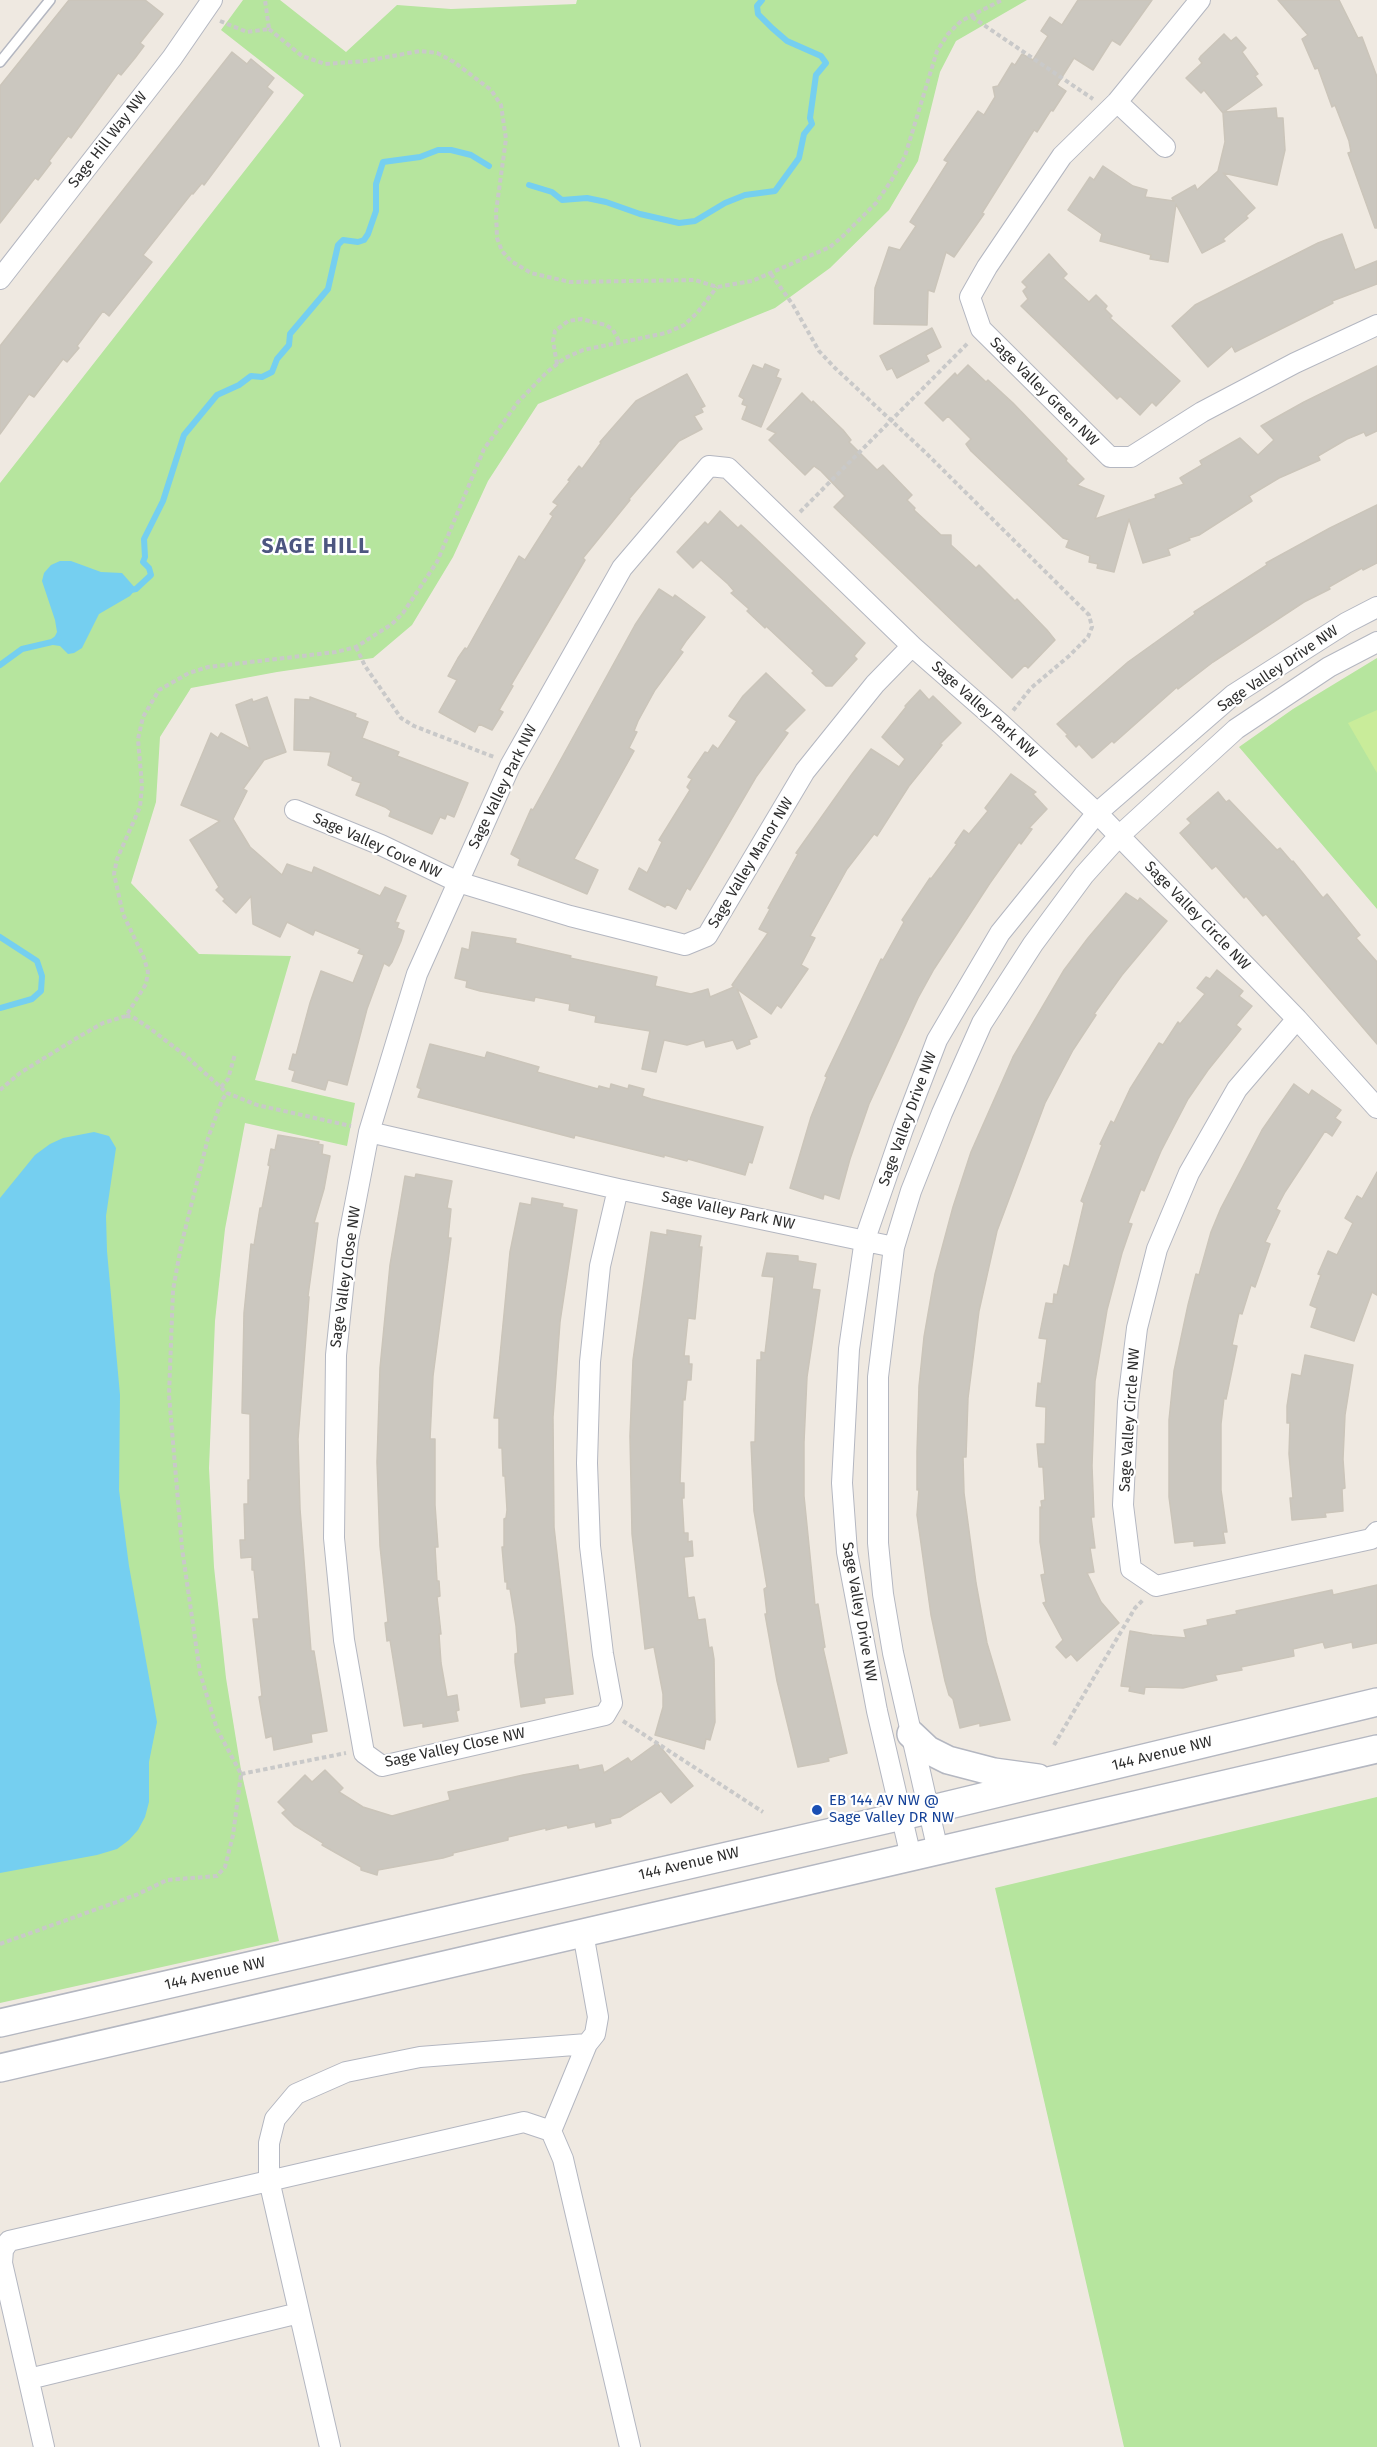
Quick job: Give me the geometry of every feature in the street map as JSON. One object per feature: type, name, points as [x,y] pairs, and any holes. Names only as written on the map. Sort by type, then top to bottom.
[{"type":"main road","name":"144 Avenue NW","points":[[0,2023],[1057,1780],[1377,1702]]},
{"type":"main road","points":[[911,1734],[928,1750],[948,1760],[994,1772],[1057,1780]]},
{"type":"main road","points":[[0,2067],[1377,1749]]},
{"type":"street","name":"Sage Valley Green NW","points":[[1200,0],[1117,102],[1062,156],[987,267],[970,297],[981,329],[1110,457],[1131,457],[1212,406],[1295,363],[1377,325]]},
{"type":"street","name":"Sage Hill Way NW","points":[[0,279],[172,58],[204,3]]},
{"type":"street","points":[[1117,102],[1165,147]]},
{"type":"street","name":"Sage Valley Park NW","points":[[894,1247],[865,1239],[618,1189],[369,1132],[417,974],[510,766],[622,568],[709,466],[728,468],[912,646],[1097,813]]},
{"type":"street","name":"Sage Valley Drive NW","points":[[911,1857],[877,1712],[847,1552],[842,1483],[849,1348],[865,1239],[937,1040],[1000,933],[1097,813],[1233,695],[1346,623],[1377,607]]},
{"type":"street","name":"Sage Valley Drive NW","points":[[938,1851],[893,1653],[883,1594],[878,1543],[878,1377],[894,1247],[912,1191],[942,1113],[982,1023],[1033,944],[1084,875],[1119,836],[1236,729],[1329,667],[1377,642]]},
{"type":"street","name":"Sage Valley Manor NW","points":[[459,882],[570,916],[685,945],[707,936],[805,771],[874,684],[912,646]]},
{"type":"street","name":"Sage Valley Cove NW","points":[[295,810],[381,845],[459,882]]},
{"type":"street","name":"Sage Valley Circle NW","points":[[1097,813],[1297,1018],[1377,1108]]},
{"type":"street","name":"Sage Valley Circle NW","points":[[1156,1586],[1131,1569],[1124,1505],[1128,1402],[1137,1328],[1158,1249],[1189,1173],[1237,1089],[1297,1018]]},
{"type":"street","name":"Sage Valley Close NW","points":[[369,1132],[348,1241],[337,1344],[334,1460],[334,1538],[344,1640],[364,1753],[382,1766],[605,1715]]},
{"type":"street","points":[[605,1715],[612,1703],[603,1654],[590,1546],[587,1463],[591,1362],[600,1266],[618,1189]]},
{"type":"street","points":[[1156,1586],[1371,1539],[1377,1532]]},
{"type":"street","points":[[583,1933],[598,2017],[595,2034],[587,2044],[551,2131],[563,2159],[630,2447]]},
{"type":"street","points":[[330,2447],[269,2180],[269,2143],[275,2119],[296,2094],[346,2072],[420,2057],[587,2044]]},
{"type":"street","points":[[44,2447],[3,2263],[1,2250],[9,2241],[524,2122],[551,2131]]},
{"type":"street","points":[[29,2379],[299,2313]]},
{"type":"lane","points":[[0,62],[50,0]]},
{"type":"path","points":[[265,0],[269,29],[302,56],[325,64],[365,61],[420,51],[437,53],[454,62],[491,90],[501,105],[507,139],[495,212],[497,238],[502,251],[511,261],[531,273],[570,282],[695,279],[717,287],[752,281],[830,247],[876,202],[905,156],[936,51],[961,21],[1002,0]]},
{"type":"path","points":[[204,3],[223,23],[237,30],[247,32],[269,29]]},
{"type":"path","points":[[972,17],[1093,99],[1117,102]]},
{"type":"path","points":[[771,273],[793,304],[819,351],[1089,615],[1092,627],[1088,637],[1031,688],[1001,724]]},
{"type":"path","points":[[126,1016],[146,984],[148,972],[144,958],[123,914],[114,874],[117,859],[140,807],[142,786],[138,739],[143,717],[159,690],[173,681],[208,667],[336,652],[356,647],[392,624],[403,614],[437,562],[484,449],[518,402],[565,358],[583,350],[666,333],[684,325],[697,313],[717,287]]},
{"type":"path","points":[[557,364],[553,341],[555,331],[568,321],[581,320],[606,325],[613,330],[620,343]]},
{"type":"path","points":[[788,524],[981,329]]},
{"type":"path","points":[[356,647],[365,666],[401,718],[414,726],[510,766]]},
{"type":"path","points":[[0,1090],[20,1073],[80,1036],[103,1023],[126,1016],[133,1017],[152,1030],[227,1093],[257,1106],[369,1132]]},
{"type":"path","points":[[221,1087],[228,1079],[235,1054]]},
{"type":"path","points":[[0,1944],[136,1895],[167,1880],[217,1876],[225,1867],[233,1835],[241,1774],[217,1729],[200,1673],[182,1548],[169,1395],[173,1290],[179,1257],[208,1138],[222,1100],[227,1093]]},
{"type":"path","points":[[1054,1745],[1135,1608],[1156,1586]]},
{"type":"path","points":[[605,1715],[628,1722],[763,1812]]},
{"type":"path","points":[[241,1774],[345,1753],[364,1753]]},
{"type":"green space","points":[[243,0],[280,0],[346,52],[397,5],[451,9],[576,4],[577,0],[1027,0],[956,41],[940,72],[918,161],[889,210],[830,268],[775,308],[538,404],[488,481],[453,557],[412,625],[373,658],[191,688],[160,737],[156,802],[131,883],[199,954],[291,956],[255,1080],[355,1103],[347,1146],[245,1123],[225,1229],[215,1321],[209,1468],[214,1567],[226,1678],[241,1770],[279,1941],[0,2003],[0,483],[304,95],[221,30]]},
{"type":"green space","points":[[1377,658],[1377,909],[1239,747],[1293,709]]},
{"type":"green space","points":[[1377,710],[1377,773],[1348,723]]},
{"type":"green space","points":[[1377,1797],[1377,2447],[1124,2447],[995,1888]]},
{"type":"water","points":[[60,561],[71,561],[101,572],[122,573],[136,589],[130,596],[99,614],[82,648],[68,654],[60,646],[53,645],[52,642],[57,632],[55,620],[42,581],[44,573],[51,565]]},
{"type":"water","points":[[94,1132],[109,1136],[116,1148],[106,1216],[120,1395],[119,1490],[129,1566],[157,1722],[149,1762],[149,1802],[138,1830],[117,1849],[97,1855],[0,1873],[0,1198],[35,1155],[50,1144],[63,1138]]},
{"type":"building","points":[[69,0],[145,0],[163,14],[140,43],[144,46],[135,58],[121,75],[118,73],[71,138],[68,136],[49,161],[51,163],[38,180],[35,178],[0,223],[0,86]]},
{"type":"building","points":[[1078,0],[1152,0],[1120,45],[1112,40],[1093,70],[1074,58],[1057,85],[1066,91],[1053,111],[1051,110],[1037,132],[1034,130],[982,213],[984,214],[954,257],[946,252],[934,292],[928,290],[927,325],[874,324],[875,288],[889,247],[900,250],[916,226],[910,222],[948,162],[944,160],[978,111],[984,115],[995,97],[993,87],[998,86],[1012,63],[1015,65],[1022,54],[1033,60],[1048,36],[1041,31],[1050,17],[1062,25]]},
{"type":"building","points":[[1278,0],[1339,0],[1358,38],[1362,37],[1377,77],[1377,228],[1375,228],[1348,153],[1351,152],[1349,141],[1335,105],[1332,107],[1318,68],[1315,69],[1302,39],[1308,35]]},
{"type":"building","points":[[1224,34],[1231,41],[1236,37],[1246,48],[1242,52],[1258,74],[1255,76],[1262,85],[1224,112],[1276,108],[1277,118],[1283,118],[1285,150],[1277,185],[1223,173],[1255,208],[1246,216],[1248,218],[1223,239],[1225,241],[1202,253],[1176,204],[1168,262],[1150,259],[1151,255],[1100,241],[1102,234],[1068,210],[1090,177],[1094,180],[1103,166],[1133,186],[1147,190],[1145,197],[1174,201],[1172,198],[1195,185],[1197,190],[1218,171],[1225,142],[1223,113],[1204,90],[1201,93],[1186,78],[1202,63],[1199,59],[1201,56]]},
{"type":"building","points":[[232,52],[247,64],[251,59],[274,78],[267,87],[273,92],[204,185],[202,183],[192,193],[143,255],[152,262],[109,316],[103,311],[77,346],[79,348],[67,362],[63,359],[34,397],[29,394],[0,434],[0,346]]},
{"type":"building","points":[[1342,234],[1355,270],[1377,261],[1377,284],[1332,301],[1333,303],[1235,352],[1232,346],[1208,367],[1172,326],[1195,305],[1318,243]]},
{"type":"building","points":[[1049,254],[1067,274],[1063,278],[1089,302],[1096,295],[1107,306],[1105,309],[1112,316],[1110,318],[1180,381],[1156,406],[1152,402],[1140,415],[1120,396],[1117,399],[1021,306],[1028,299],[1023,291],[1027,287],[1022,282]]},
{"type":"building","points":[[932,328],[941,347],[926,355],[929,361],[897,378],[892,368],[887,370],[880,356]]},
{"type":"building","points":[[765,364],[779,370],[776,377],[781,379],[761,427],[742,419],[747,406],[742,404],[744,399],[739,396],[753,365],[763,369]]},
{"type":"building","points":[[968,365],[1013,403],[1067,459],[1066,461],[1084,479],[1077,485],[1104,496],[1095,519],[1156,498],[1155,495],[1184,484],[1180,478],[1202,465],[1200,461],[1240,438],[1258,455],[1274,440],[1261,426],[1377,366],[1377,431],[1366,436],[1364,432],[1347,439],[1318,456],[1320,460],[1279,478],[1249,496],[1252,501],[1199,535],[1168,549],[1170,555],[1143,563],[1129,519],[1114,572],[1097,568],[1098,564],[1089,562],[1090,556],[1066,547],[1069,540],[1063,538],[971,451],[966,444],[971,439],[948,416],[943,421],[925,403],[955,373],[957,376]]},
{"type":"building","points":[[687,374],[705,406],[701,408],[703,412],[694,416],[702,429],[679,441],[629,499],[583,558],[585,560],[511,685],[513,686],[499,710],[503,712],[492,730],[479,724],[475,732],[439,712],[457,680],[448,676],[458,658],[465,648],[467,649],[519,556],[525,560],[553,516],[550,514],[558,505],[553,502],[570,481],[568,480],[579,466],[582,469],[600,442],[636,401]]},
{"type":"building","points":[[802,393],[843,430],[851,440],[849,442],[877,470],[883,465],[912,495],[907,500],[915,508],[914,510],[941,535],[951,535],[951,545],[976,568],[979,565],[1047,630],[1055,640],[1028,668],[1025,665],[1012,678],[834,507],[845,496],[821,471],[814,466],[805,475],[769,440],[776,433],[767,429]]},
{"type":"building","points":[[1377,505],[1377,563],[1363,570],[1362,568],[1329,587],[1330,589],[1304,602],[1213,662],[1178,689],[1177,687],[1114,743],[1112,741],[1094,757],[1092,758],[1079,744],[1076,747],[1057,724],[1128,662],[1195,614],[1194,612],[1267,565],[1266,563]]},
{"type":"building","points":[[720,511],[738,528],[741,525],[865,643],[854,656],[857,659],[832,686],[826,686],[812,673],[814,671],[747,611],[749,609],[731,593],[734,591],[728,584],[701,560],[693,568],[677,552],[705,522],[708,525]]},
{"type":"building","points":[[659,589],[673,598],[675,595],[705,617],[680,650],[683,652],[655,690],[638,721],[634,731],[637,732],[629,748],[634,751],[574,859],[598,870],[587,894],[518,865],[520,859],[511,854],[531,809],[533,810],[635,625]]},
{"type":"building","points":[[766,673],[805,710],[784,731],[788,733],[756,777],[690,890],[687,888],[676,909],[667,904],[665,907],[629,889],[639,868],[647,873],[662,842],[659,840],[690,790],[687,787],[692,779],[688,777],[705,752],[708,753],[713,745],[718,749],[737,721],[729,716],[743,696]]},
{"type":"building","points":[[920,690],[929,700],[933,696],[961,723],[940,744],[942,745],[909,786],[877,836],[874,834],[847,869],[810,936],[815,938],[801,965],[808,969],[781,1008],[777,1005],[771,1014],[737,989],[757,1037],[749,1040],[750,1044],[737,1049],[733,1040],[706,1047],[704,1040],[687,1045],[664,1040],[656,1072],[642,1069],[650,1031],[595,1022],[596,1016],[569,1010],[570,1004],[535,997],[534,1001],[480,991],[466,987],[467,981],[455,978],[462,948],[469,950],[472,932],[516,939],[515,943],[571,956],[570,958],[657,977],[655,986],[691,994],[708,989],[710,997],[734,987],[732,985],[768,933],[759,929],[798,854],[796,853],[852,774],[871,749],[899,767],[905,759],[882,737]]},
{"type":"building","points":[[267,697],[286,752],[264,760],[243,789],[247,791],[233,819],[250,847],[282,875],[287,864],[312,873],[314,867],[380,896],[385,887],[406,896],[395,922],[399,923],[397,928],[404,931],[401,941],[389,966],[384,963],[367,1009],[347,1085],[328,1080],[325,1090],[292,1081],[295,1071],[289,1069],[293,1054],[296,1055],[321,971],[353,983],[364,955],[358,953],[360,949],[315,930],[313,935],[287,922],[280,937],[253,924],[251,896],[236,913],[223,901],[225,899],[216,890],[219,887],[190,840],[220,821],[181,805],[211,733],[218,738],[221,733],[250,749],[236,705],[252,699],[253,702]]},
{"type":"building","points":[[310,697],[356,714],[355,717],[368,722],[362,738],[399,752],[397,756],[468,783],[454,817],[447,814],[445,819],[440,817],[432,834],[389,816],[391,811],[385,807],[356,795],[361,783],[328,765],[331,752],[294,750],[295,699],[310,700]]},
{"type":"building","points":[[1011,774],[1036,792],[1033,794],[1047,809],[1029,828],[1032,829],[1021,844],[1019,842],[990,883],[934,969],[918,998],[869,1104],[839,1199],[824,1194],[823,1199],[790,1188],[811,1117],[827,1077],[825,1076],[881,959],[883,960],[904,922],[902,920],[930,878],[957,844],[955,843],[964,830],[969,834],[988,811],[985,808]]},
{"type":"building","points":[[1218,792],[1226,802],[1229,800],[1277,850],[1280,848],[1293,861],[1323,898],[1327,894],[1360,935],[1356,938],[1377,962],[1377,1044],[1266,914],[1263,916],[1246,896],[1244,898],[1216,866],[1212,869],[1180,833],[1191,823],[1187,819]]},
{"type":"building","points":[[1126,893],[1138,901],[1140,898],[1167,921],[1122,975],[1094,1014],[1096,1015],[1073,1050],[1045,1103],[997,1231],[979,1311],[968,1398],[966,1457],[963,1457],[964,1493],[987,1643],[1010,1720],[960,1728],[953,1699],[949,1695],[945,1681],[931,1615],[917,1515],[919,1386],[924,1337],[935,1274],[971,1152],[1013,1057],[1064,970]]},
{"type":"building","points":[[1217,970],[1243,991],[1239,996],[1252,1006],[1236,1025],[1241,1029],[1188,1099],[1161,1151],[1144,1191],[1141,1189],[1128,1223],[1132,1224],[1107,1310],[1095,1381],[1092,1466],[1094,1517],[1091,1517],[1095,1548],[1090,1548],[1094,1572],[1087,1573],[1101,1602],[1119,1623],[1077,1661],[1071,1654],[1066,1658],[1056,1647],[1063,1640],[1043,1603],[1046,1602],[1041,1575],[1045,1574],[1040,1542],[1040,1507],[1042,1508],[1041,1501],[1045,1500],[1043,1467],[1039,1467],[1037,1444],[1045,1444],[1046,1407],[1036,1406],[1047,1339],[1039,1338],[1046,1303],[1053,1304],[1064,1265],[1069,1267],[1084,1203],[1081,1201],[1102,1145],[1100,1144],[1111,1121],[1114,1123],[1130,1089],[1159,1043],[1163,1045],[1178,1022],[1180,1024],[1205,994],[1197,988],[1206,977],[1210,979]]},
{"type":"building","points":[[430,1044],[485,1058],[487,1052],[539,1067],[537,1072],[598,1089],[599,1086],[610,1089],[611,1084],[628,1089],[629,1085],[644,1089],[642,1096],[651,1099],[763,1127],[752,1163],[749,1162],[745,1175],[688,1159],[687,1161],[664,1155],[664,1157],[575,1135],[574,1138],[418,1097],[421,1089],[417,1087]]},
{"type":"building","points":[[1294,1084],[1309,1095],[1312,1090],[1341,1110],[1335,1118],[1341,1122],[1332,1136],[1325,1131],[1285,1192],[1276,1209],[1280,1211],[1265,1242],[1270,1244],[1255,1287],[1251,1285],[1242,1314],[1239,1313],[1232,1345],[1237,1346],[1226,1399],[1224,1398],[1221,1424],[1221,1490],[1227,1532],[1223,1532],[1225,1543],[1194,1546],[1194,1541],[1175,1543],[1169,1497],[1169,1420],[1174,1371],[1196,1274],[1199,1275],[1211,1232],[1221,1208],[1262,1130]]},
{"type":"building","points":[[278,1135],[319,1142],[318,1144],[323,1145],[322,1154],[330,1156],[324,1189],[314,1223],[318,1223],[308,1296],[298,1439],[300,1509],[311,1651],[314,1651],[327,1731],[311,1734],[312,1742],[274,1750],[272,1736],[266,1738],[259,1697],[262,1696],[253,1619],[259,1619],[252,1557],[241,1558],[240,1540],[245,1540],[244,1504],[248,1504],[248,1480],[250,1480],[250,1414],[242,1413],[244,1313],[251,1244],[254,1245],[260,1208],[262,1208],[271,1149],[275,1150]]},
{"type":"building","points":[[1377,1172],[1377,1295],[1372,1292],[1354,1341],[1311,1327],[1317,1308],[1310,1305],[1321,1275],[1318,1274],[1328,1251],[1337,1255],[1353,1223],[1345,1218],[1357,1196],[1362,1199]]},
{"type":"building","points":[[416,1174],[452,1181],[447,1208],[451,1209],[448,1238],[451,1238],[433,1376],[430,1439],[435,1439],[435,1505],[438,1547],[435,1547],[440,1596],[437,1597],[441,1663],[447,1697],[457,1695],[459,1710],[456,1711],[458,1721],[423,1727],[423,1723],[404,1726],[390,1640],[387,1641],[385,1623],[388,1622],[380,1546],[377,1462],[380,1368],[390,1265],[405,1176],[415,1178]]},
{"type":"building","points":[[532,1198],[563,1204],[562,1207],[577,1210],[560,1322],[553,1417],[554,1527],[573,1694],[544,1698],[545,1703],[521,1707],[515,1662],[515,1654],[518,1653],[516,1626],[510,1589],[507,1589],[507,1581],[505,1582],[502,1547],[504,1547],[504,1519],[507,1510],[505,1476],[503,1476],[502,1448],[499,1448],[499,1418],[494,1418],[510,1252],[520,1203],[531,1205]]},
{"type":"building","points":[[667,1230],[701,1236],[699,1247],[702,1247],[695,1319],[688,1318],[684,1356],[689,1356],[689,1364],[692,1364],[691,1380],[687,1380],[685,1400],[683,1399],[680,1483],[684,1483],[684,1498],[682,1498],[684,1533],[688,1533],[688,1542],[692,1541],[693,1556],[684,1557],[688,1598],[694,1597],[698,1620],[705,1619],[709,1648],[712,1647],[714,1659],[715,1722],[710,1740],[706,1739],[704,1749],[655,1735],[663,1707],[663,1694],[654,1647],[645,1649],[632,1534],[630,1436],[633,1360],[651,1232],[667,1235]]},
{"type":"building","points":[[767,1253],[798,1256],[798,1261],[816,1264],[812,1289],[820,1290],[807,1377],[804,1496],[815,1605],[818,1604],[825,1647],[823,1648],[847,1753],[828,1758],[829,1761],[798,1767],[777,1681],[765,1614],[767,1614],[764,1589],[767,1587],[754,1511],[751,1442],[755,1442],[757,1360],[761,1360],[761,1352],[765,1353],[774,1277],[762,1276]]},
{"type":"building","points":[[1305,1355],[1353,1365],[1345,1415],[1343,1459],[1345,1488],[1342,1489],[1343,1511],[1325,1513],[1326,1517],[1292,1520],[1290,1423],[1287,1423],[1287,1406],[1292,1374],[1301,1376]]},
{"type":"building","points":[[1377,1585],[1377,1643],[1353,1648],[1352,1642],[1325,1648],[1323,1642],[1293,1649],[1294,1656],[1241,1667],[1242,1670],[1215,1675],[1217,1680],[1183,1688],[1145,1687],[1144,1694],[1129,1691],[1130,1687],[1121,1686],[1130,1631],[1186,1638],[1184,1630],[1208,1625],[1207,1620],[1237,1614],[1236,1611],[1332,1590],[1333,1595]]},
{"type":"building","points":[[657,1743],[693,1786],[671,1803],[661,1791],[620,1817],[610,1819],[611,1823],[596,1827],[595,1822],[568,1828],[567,1825],[546,1830],[546,1828],[453,1853],[443,1858],[378,1870],[377,1875],[361,1870],[361,1867],[322,1845],[323,1843],[294,1825],[282,1813],[286,1810],[278,1802],[305,1775],[312,1782],[325,1770],[343,1788],[339,1792],[363,1807],[392,1816],[450,1800],[448,1792],[523,1775],[578,1765],[579,1770],[602,1765],[604,1773],[628,1758],[631,1762]]},
{"type":"waterway","points":[[529,185],[552,192],[562,200],[587,198],[679,223],[695,221],[725,203],[745,195],[775,191],[799,158],[804,134],[812,124],[810,118],[816,75],[826,63],[821,56],[787,41],[772,28],[758,14],[757,6],[762,0]]},
{"type":"waterway","points":[[131,590],[136,589],[151,575],[149,568],[143,562],[144,539],[163,501],[184,435],[217,395],[239,385],[251,376],[262,377],[272,372],[277,359],[289,345],[290,334],[328,289],[338,245],[343,240],[358,242],[364,240],[368,234],[376,211],[376,184],[383,162],[420,157],[438,150],[451,150],[471,155],[489,166]]},
{"type":"waterway","points":[[0,665],[22,649],[52,642],[58,638]]},
{"type":"waterway","points":[[0,937],[37,961],[42,976],[41,991],[32,999],[0,1008]]},
{"type":"place","name":"EB 144 AV NW @ Sage Valley DR NW","points":[[817,1810]]},
{"type":"district","name":"SAGE HILL","points":[[316,547]]}]
